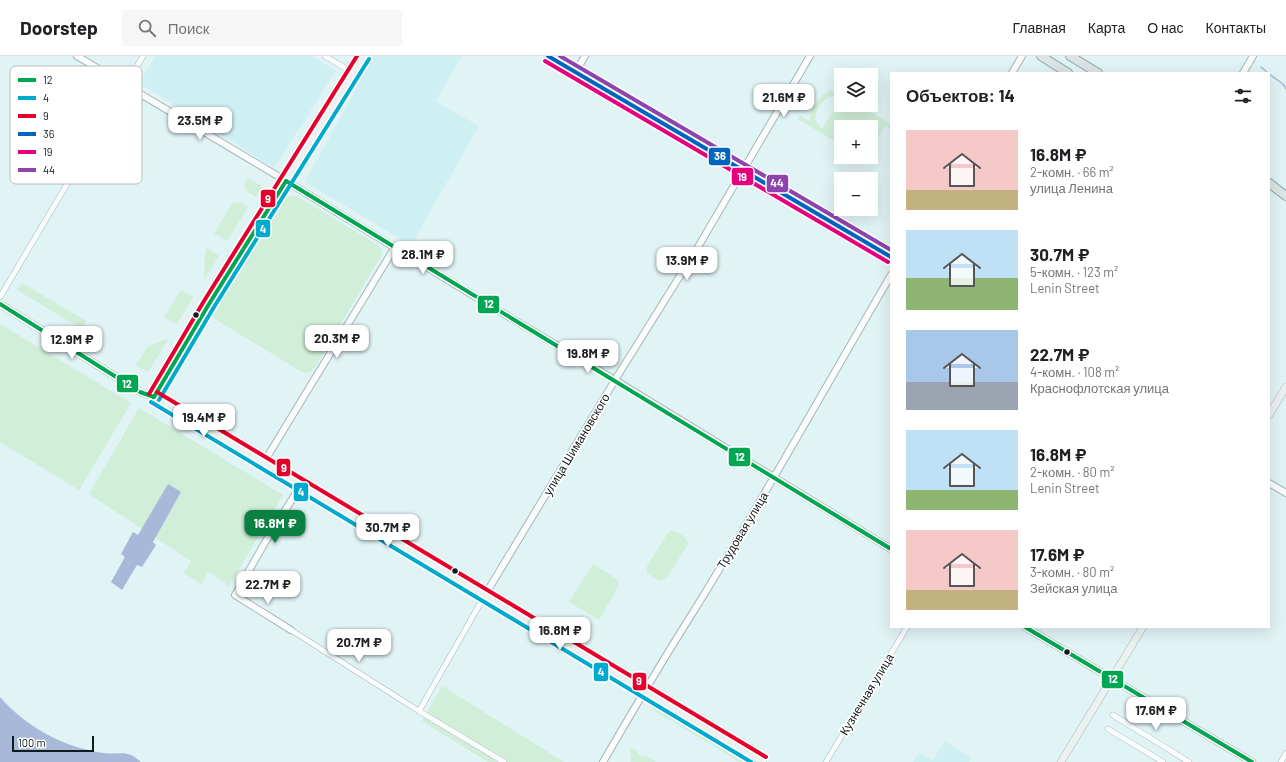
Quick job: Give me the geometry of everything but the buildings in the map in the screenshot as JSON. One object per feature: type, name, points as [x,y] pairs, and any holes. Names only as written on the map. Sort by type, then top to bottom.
[{"type":"main road","points":[[154,397],[209,304],[364,56]]},
{"type":"main road","points":[[1041,56],[1066,72]]},
{"type":"main road","points":[[1070,56],[1096,72]]},
{"type":"main road","points":[[1270,184],[1286,197]]},
{"type":"main road","points":[[1270,189],[1286,197]]},
{"type":"main road","points":[[0,304],[140,392],[154,397],[264,462],[763,762]]},
{"type":"main road","points":[[1270,413],[1286,387]]},
{"type":"main road","points":[[1061,762],[1142,628]]},
{"type":"street","points":[[77,56],[94,66]]},
{"type":"street","points":[[137,66],[143,56]]},
{"type":"street","points":[[325,56],[353,73]]},
{"type":"street","points":[[548,56],[890,256]]},
{"type":"street","points":[[575,73],[585,56]]},
{"type":"street","name":"улица Шимановского","points":[[419,711],[485,595],[615,380],[698,247],[810,56]]},
{"type":"street","points":[[1013,72],[1022,56]]},
{"type":"street","points":[[1244,72],[1253,56]]},
{"type":"street","points":[[142,95],[615,380],[890,548]]},
{"type":"street","points":[[0,297],[67,184]]},
{"type":"street","points":[[264,462],[395,248]]},
{"type":"street","name":"Трудовая улица","points":[[603,762],[644,691],[773,478],[890,277]]},
{"type":"street","points":[[1270,484],[1286,493]]},
{"type":"street","points":[[301,485],[235,595],[419,711],[504,762]]},
{"type":"street","name":"Кузнечная улица","points":[[826,762],[906,628]]},
{"type":"street","points":[[1027,628],[1252,762]]},
{"type":"street","points":[[1113,715],[1189,762]]},
{"type":"street","points":[[1108,729],[1163,762]]},
{"type":"street","points":[[1281,762],[1286,754]]},
{"type":"shaded area","points":[[156,56],[312,56],[336,71],[274,168],[142,85],[142,78]]},
{"type":"shaded area","points":[[374,56],[462,56],[435,101],[479,126],[411,245],[305,182]]},
{"type":"shaded area","points":[[168,484],[181,492],[153,542],[156,545],[142,567],[137,565],[122,590],[111,582],[125,557],[121,554],[133,532],[138,535]]},
{"type":"shaded area","points":[[0,697],[21,718],[60,741],[103,753],[123,753],[132,755],[141,762],[0,762]]},
{"type":"shaded area","points":[[945,741],[972,758],[969,762],[913,762],[919,753],[933,760]]},
{"type":"green space","points":[[831,90],[834,91],[834,96],[827,98],[820,105],[816,114],[815,119],[822,129],[834,110],[834,112],[871,112],[890,123],[890,128],[885,126],[878,138],[878,120],[834,120],[834,141],[798,119],[800,115],[810,121],[813,107],[819,99]]},
{"type":"green space","points":[[248,178],[262,186],[256,197],[245,190],[244,185]]},
{"type":"green space","points":[[297,196],[378,245],[382,250],[381,256],[314,369],[309,373],[302,372],[210,316],[209,310],[280,197]]},
{"type":"green space","points":[[240,202],[248,207],[227,241],[214,233],[233,203]]},
{"type":"green space","points":[[207,248],[219,256],[204,280],[205,251]]},
{"type":"green space","points":[[22,283],[86,321],[82,329],[17,290]]},
{"type":"green space","points":[[181,290],[193,297],[177,324],[164,317]]},
{"type":"green space","points":[[0,324],[131,403],[79,490],[0,442]]},
{"type":"green space","points":[[167,339],[168,340],[148,372],[136,365],[148,346]]},
{"type":"green space","points":[[139,408],[283,495],[229,586],[208,572],[201,584],[184,573],[191,561],[89,494]]},
{"type":"green space","points":[[671,531],[681,535],[686,539],[688,544],[666,579],[659,581],[647,573],[647,566],[668,533]]},
{"type":"green space","points":[[593,564],[617,579],[619,585],[599,620],[569,602]]},
{"type":"green space","points":[[442,686],[564,762],[488,762],[422,721]]},
{"type":"green space","points":[[651,705],[747,762],[740,762],[653,710]]},
{"type":"green space","points":[[632,748],[641,756],[646,756],[656,762],[631,762],[630,750]]},
{"type":"waterway","points":[[1261,67],[1267,72]]},
{"type":"waterway","points":[[1270,75],[1283,84],[1286,89]]},
{"type":"transit line","name":"9","points":[[149,394],[204,301],[357,56]]},
{"type":"transit line","name":"36","points":[[548,56],[890,256]]},
{"type":"transit line","name":"44","points":[[560,56],[890,249]]},
{"type":"transit line","name":"4","points":[[159,400],[214,307],[369,59]]},
{"type":"transit line","name":"19","points":[[545,61],[888,262]]},
{"type":"transit line","name":"12","points":[[286,181],[890,548]]},
{"type":"transit line","name":"12","points":[[154,397],[209,304],[286,181]]},
{"type":"transit line","name":"12","points":[[0,304],[140,392],[154,397]]},
{"type":"transit line","name":"9","points":[[157,392],[766,757]]},
{"type":"transit line","name":"4","points":[[151,402],[751,762]]},
{"type":"transit line","name":"12","points":[[1027,628],[1252,762]]}]
